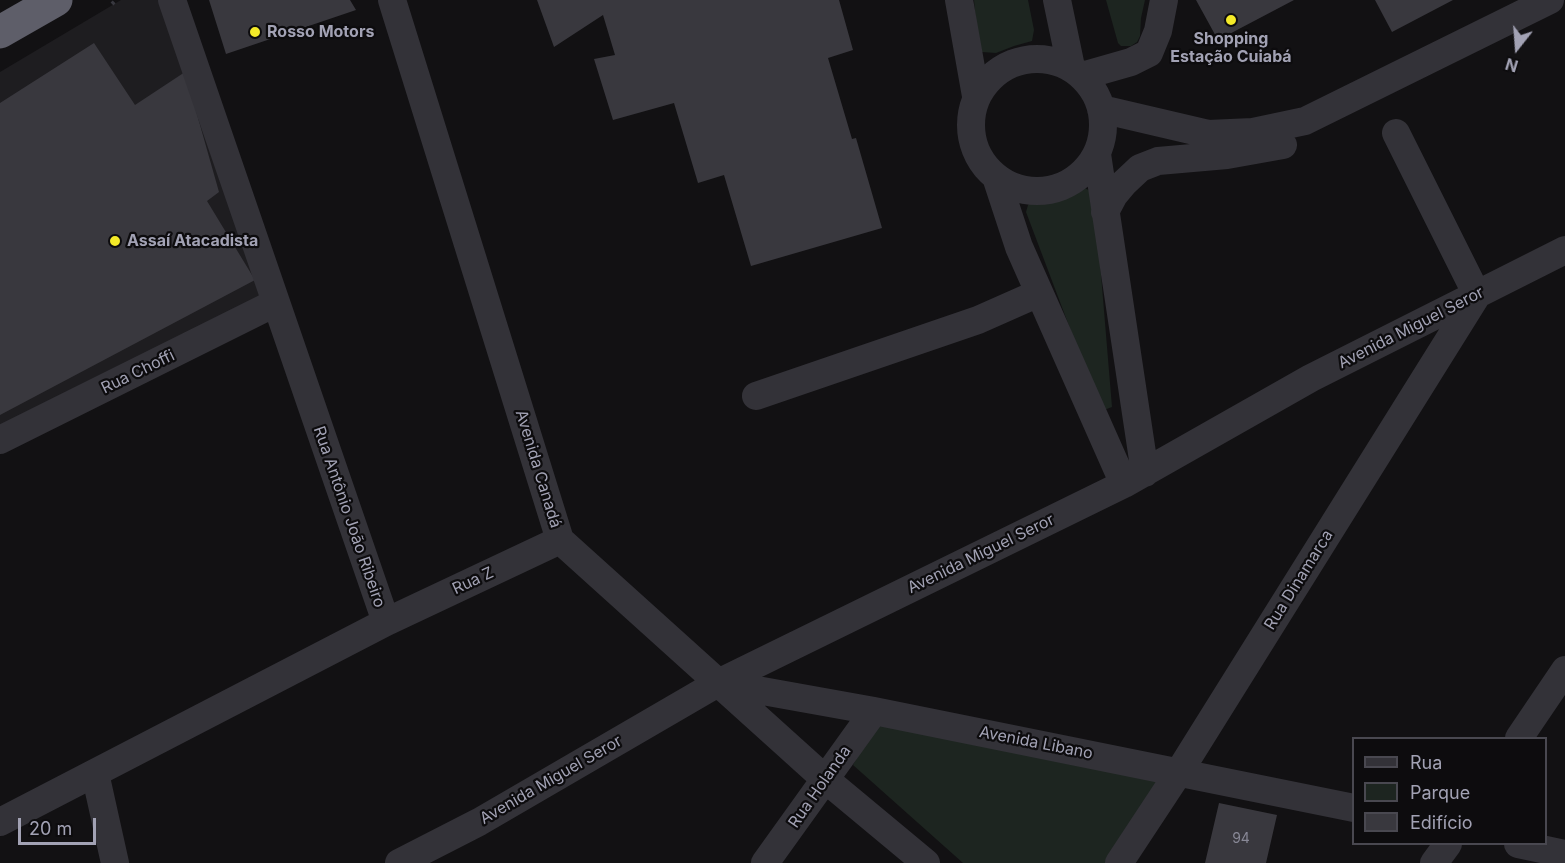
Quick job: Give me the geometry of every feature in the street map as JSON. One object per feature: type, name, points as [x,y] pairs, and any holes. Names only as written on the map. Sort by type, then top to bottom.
[{"type":"highway","points":[[0,32],[44,7]]},
{"type":"street","name":"Rua Antônio João Ribeiro","points":[[0,822],[386,622],[172,0]]},
{"type":"street","name":"Avenida Canadá","points":[[392,0],[560,540],[825,779],[926,863]]},
{"type":"street","points":[[959,0],[976,96]]},
{"type":"street","points":[[1057,0],[1076,71],[1094,91],[1101,109],[1102,140],[1097,154],[1085,170],[1070,182],[1052,189],[1032,191],[1013,186],[996,177],[981,160],[972,140],[970,118],[976,96],[988,80],[1004,66],[1023,60],[1044,59],[1076,71],[1131,62],[1149,53],[1158,31],[1164,0]]},
{"type":"street","points":[[1101,109],[1208,134],[1252,132],[1305,121],[1550,0]]},
{"type":"street","points":[[1105,212],[1124,183],[1140,168],[1158,161],[1263,150],[1308,139],[1327,126],[1355,97]]},
{"type":"street","points":[[1396,133],[1477,295]]},
{"type":"street","points":[[1097,154],[1134,478]]},
{"type":"street","points":[[996,177],[1019,248],[1039,293],[1134,478]]},
{"type":"street","name":"Avenida Miguel Seror","points":[[399,863],[479,822],[718,683],[1134,478],[1311,378],[1565,250]]},
{"type":"street","points":[[756,396],[978,320],[1039,293]]},
{"type":"street","name":"Rua Dinamarca","points":[[1119,863],[1179,772],[1477,295]]},
{"type":"street","name":"Rua Choffi","points":[[0,440],[275,303]]},
{"type":"street","name":"Rua Z","points":[[386,622],[560,540]]},
{"type":"street","points":[[1520,737],[1565,670]]},
{"type":"street","name":"Avenida Libano","points":[[718,683],[874,711],[1352,808]]},
{"type":"street","name":"Rua Holanda","points":[[765,863],[874,711]]},
{"type":"street","points":[[95,773],[115,863]]},
{"type":"street","points":[[1434,863],[1447,845]]},
{"type":"street","points":[[1527,845],[1565,854]]},
{"type":"path","points":[[111,3],[116,0]]},
{"type":"shaded area","name":"Assaí Atacadista","points":[[121,0],[163,0],[262,298],[0,428],[0,72]]},
{"type":"green space","points":[[974,0],[1028,0],[1034,30],[1032,41],[996,53],[982,52],[978,45]]},
{"type":"green space","points":[[1106,0],[1145,0],[1140,36],[1131,46],[1121,46],[1118,43]]},
{"type":"green space","points":[[1085,188],[1092,192],[1095,202],[1112,407],[1104,410],[1074,339],[1026,212],[1028,205],[1032,202],[1064,196]]},
{"type":"green space","points":[[878,719],[1165,778],[1108,863],[963,863],[853,765]]},
{"type":"building","name":"Rosso Motors","points":[[209,0],[350,0],[356,10],[226,54]]},
{"type":"building","points":[[537,0],[839,0],[853,50],[828,58],[852,139],[856,138],[882,228],[751,266],[724,175],[698,183],[674,103],[613,120],[594,59],[615,55],[603,15],[554,47]]},
{"type":"building","name":"Shopping Estação Cuiabá","points":[[1196,0],[1294,0],[1218,40]]},
{"type":"building","points":[[1375,0],[1453,0],[1392,32]]},
{"type":"building","name":"Assaí Atacadista","points":[[94,43],[135,105],[185,72],[219,192],[207,201],[255,280],[0,415],[0,103]]},
{"type":"building","points":[[1219,803],[1277,815],[1266,863],[1205,863]]},
{"type":"place","name":"Shopping Estação Cuiabá","points":[[1231,20]]},
{"type":"place","name":"Rosso Motors","points":[[255,32]]},
{"type":"place","name":"Assaí Atacadista","points":[[115,241]]}]
